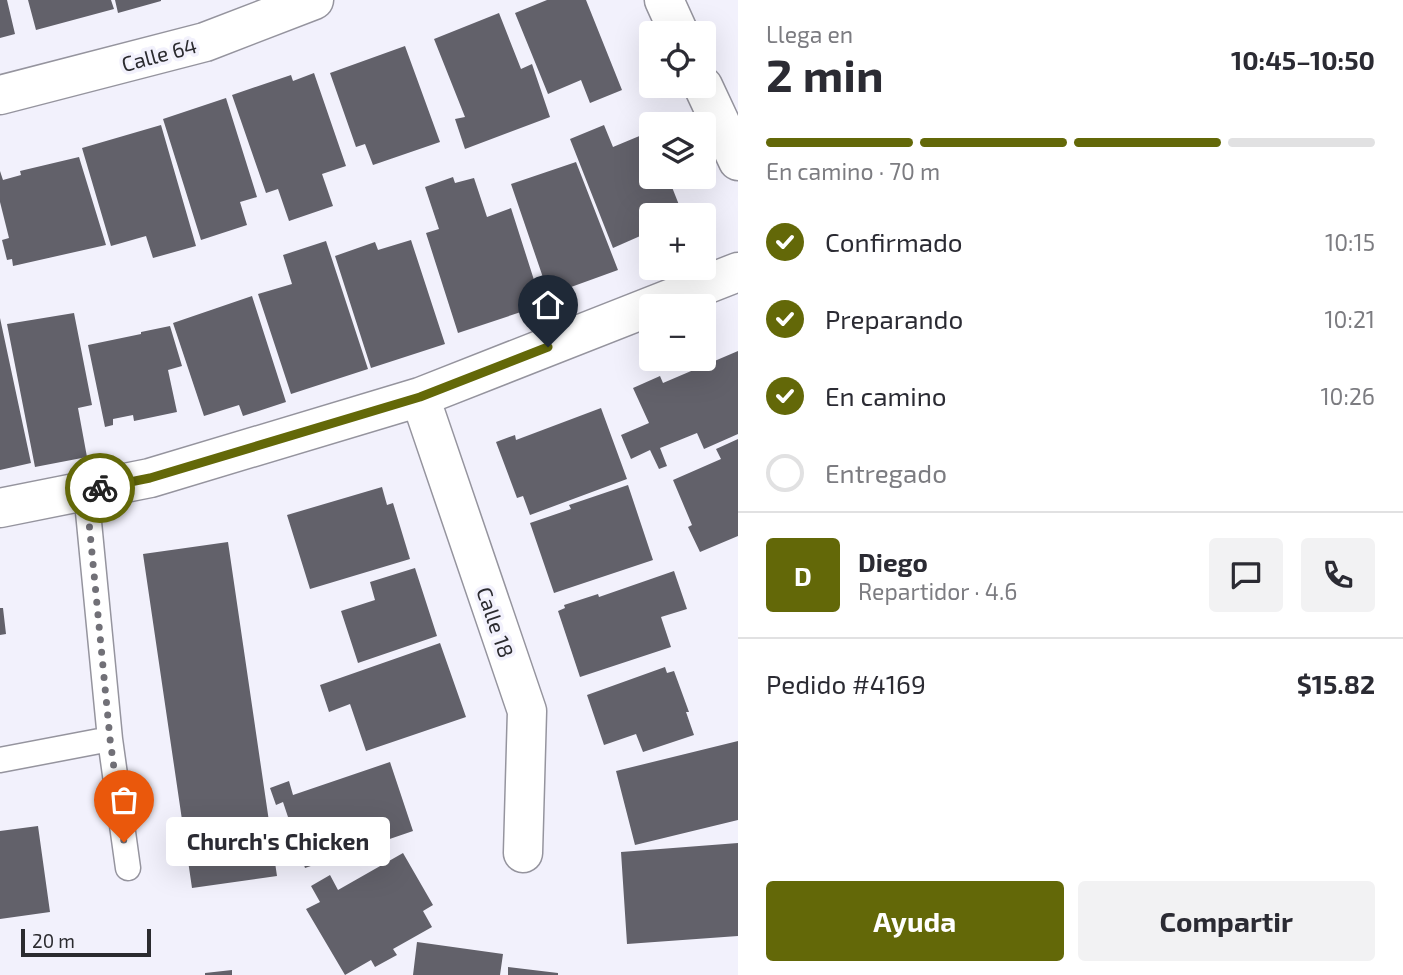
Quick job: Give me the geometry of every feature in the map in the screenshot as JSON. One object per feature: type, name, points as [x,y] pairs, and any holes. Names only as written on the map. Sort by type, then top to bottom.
[{"type":"street","name":"Calle 64","points":[[0,95],[205,42],[314,0]]},
{"type":"street","points":[[664,0],[674,21]]},
{"type":"street","points":[[709,98],[738,161]]},
{"type":"street","points":[[0,508],[150,478],[420,397],[738,272]]},
{"type":"street","name":"Calle 18","points":[[420,397],[527,711],[523,853]]},
{"type":"lane","points":[[86,491],[110,739],[128,868]]},
{"type":"lane","points":[[0,760],[110,739]]},
{"type":"building","points":[[0,0],[7,0],[15,34],[0,38]]},
{"type":"building","points":[[28,0],[111,0],[114,9],[36,30]]},
{"type":"building","points":[[115,0],[161,0],[161,1],[118,13]]},
{"type":"building","points":[[547,0],[586,0],[622,90],[590,103],[581,80],[548,94],[515,13]]},
{"type":"building","points":[[499,13],[521,69],[532,64],[550,117],[465,149],[455,119],[465,117],[434,39]]},
{"type":"building","points":[[405,46],[440,142],[373,165],[365,144],[356,147],[330,73]]},
{"type":"building","points":[[314,73],[346,166],[322,174],[333,206],[289,221],[278,189],[266,193],[232,95],[291,75],[293,81]]},
{"type":"building","points":[[226,98],[257,197],[240,202],[247,225],[201,240],[163,119]]},
{"type":"building","points":[[161,125],[196,246],[153,258],[146,236],[111,246],[82,148]]},
{"type":"building","points":[[604,125],[613,147],[639,136],[639,189],[673,189],[678,203],[639,203],[639,237],[613,248],[570,139]]},
{"type":"building","points":[[79,157],[106,245],[13,266],[12,259],[7,260],[2,240],[9,238],[0,202],[0,171],[3,180],[21,175],[20,171]]},
{"type":"building","points":[[576,162],[618,270],[549,295],[511,184]]},
{"type":"building","points":[[453,177],[455,183],[474,178],[487,217],[511,208],[542,305],[458,333],[426,233],[439,229],[425,187]]},
{"type":"building","points":[[411,240],[445,344],[371,368],[335,256],[375,242],[378,250]]},
{"type":"building","points":[[326,241],[368,369],[291,394],[258,294],[292,284],[283,255]]},
{"type":"building","points":[[252,296],[286,402],[243,416],[239,405],[204,416],[173,323]]},
{"type":"building","points":[[74,313],[92,405],[78,408],[87,457],[35,467],[7,324]]},
{"type":"building","points":[[0,318],[31,463],[0,470]]},
{"type":"building","points":[[170,326],[182,366],[168,370],[177,412],[134,421],[133,415],[113,419],[113,425],[105,427],[88,345]]},
{"type":"building","points":[[738,351],[738,434],[704,449],[697,433],[660,448],[667,466],[659,469],[650,450],[631,459],[621,435],[649,423],[633,388],[660,376],[663,383],[691,371],[716,371],[716,360]]},
{"type":"building","points":[[601,408],[627,479],[530,515],[523,496],[517,498],[496,442],[515,435],[516,440]]},
{"type":"building","points":[[738,439],[738,536],[700,552],[688,527],[692,525],[673,480],[721,459],[716,449]]},
{"type":"building","points":[[628,485],[653,560],[554,593],[530,523],[571,509],[569,505]]},
{"type":"building","points":[[382,487],[387,505],[393,503],[410,559],[310,589],[287,515]]},
{"type":"building","points":[[228,542],[277,876],[192,888],[143,554]]},
{"type":"building","points":[[415,568],[437,636],[358,663],[341,611],[375,600],[370,582]]},
{"type":"building","points":[[674,571],[687,609],[661,617],[671,647],[580,677],[558,611],[565,608],[564,605],[598,594],[599,597]]},
{"type":"building","points":[[0,608],[3,608],[6,634],[0,635]]},
{"type":"building","points":[[440,643],[466,717],[366,751],[350,704],[329,712],[320,685]]},
{"type":"building","points":[[665,667],[667,673],[674,671],[694,735],[643,752],[636,734],[604,745],[587,695]]},
{"type":"building","points":[[738,741],[738,820],[635,845],[616,771]]},
{"type":"building","points":[[390,762],[413,831],[305,868],[283,802],[276,805],[270,788],[289,781],[293,795]]},
{"type":"building","points":[[38,826],[50,912],[0,919],[0,831]]},
{"type":"building","points":[[738,843],[738,936],[627,944],[621,852]]},
{"type":"building","points":[[403,853],[433,905],[423,911],[432,927],[393,949],[397,955],[375,967],[371,960],[345,975],[306,909],[320,902],[311,886],[330,875],[338,890]]},
{"type":"building","points":[[417,942],[503,954],[500,975],[413,975]]},
{"type":"building","points":[[508,967],[558,973],[558,975],[508,975]]},
{"type":"building","points":[[232,970],[232,975],[205,975],[205,973]]},
{"type":"way so far","points":[[100,488],[86,491],[110,739],[124,842]]},
{"type":"place","name":"Church's Chicken","points":[[124,842]]},
{"type":"route","points":[[100,488],[150,478],[420,397],[548,347]]}]
